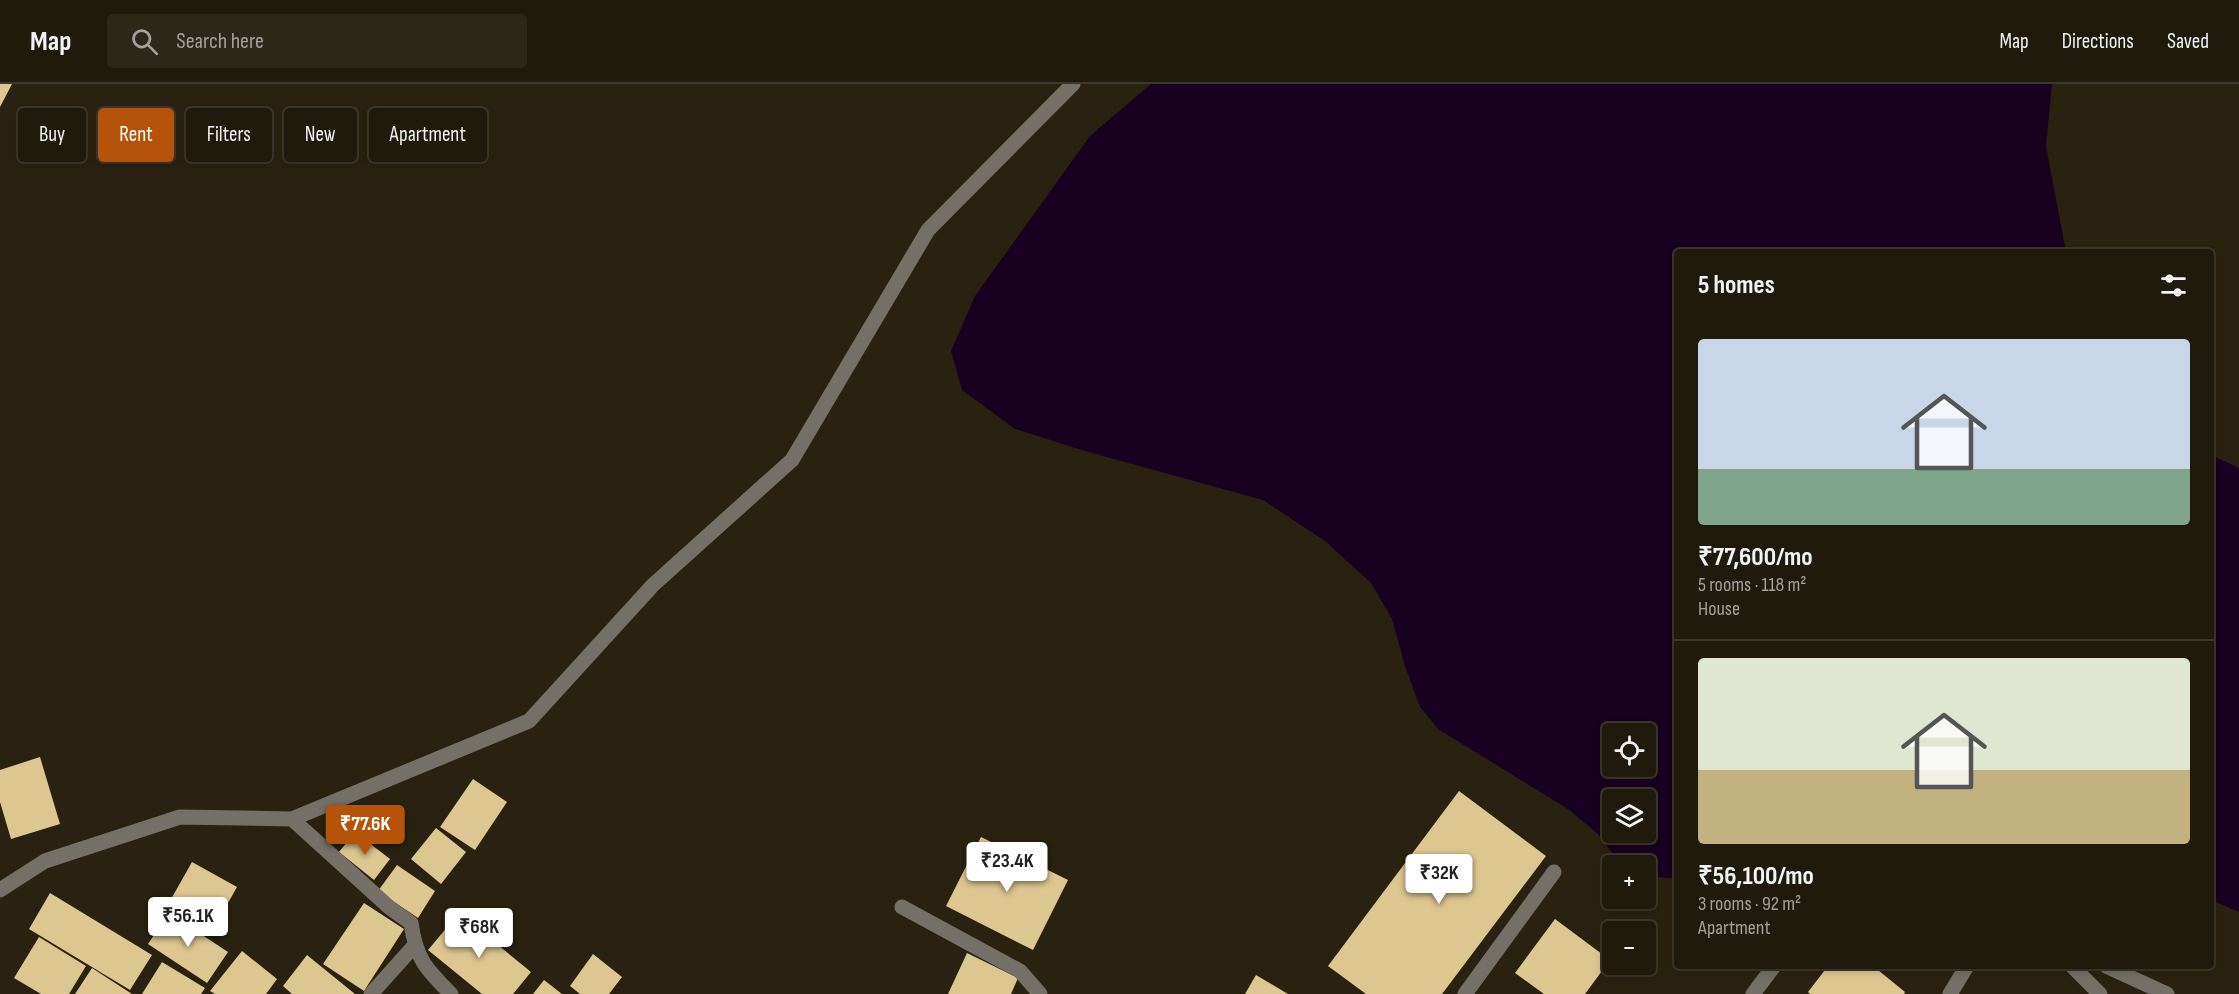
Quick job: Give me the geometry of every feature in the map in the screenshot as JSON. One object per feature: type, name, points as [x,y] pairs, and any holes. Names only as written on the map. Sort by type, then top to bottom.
[{"type":"street","points":[[0,890],[45,861],[180,817],[292,819],[529,721],[653,585],[792,460],[928,230],[1073,84]]},
{"type":"street","points":[[292,819],[390,908],[411,923],[414,946],[429,972],[452,994]]},
{"type":"street","points":[[1465,994],[1554,872]]},
{"type":"street","points":[[902,907],[1020,971],[1040,994]]},
{"type":"street","points":[[372,994],[414,946]]},
{"type":"street","points":[[1753,994],[1772,969]]},
{"type":"street","points":[[1950,994],[1965,969]]},
{"type":"street","points":[[2075,969],[2100,994]]},
{"type":"street","points":[[2113,969],[2168,994]]},
{"type":"shaded area","points":[[1151,84],[2052,84],[2046,146],[2065,249],[1674,249],[1674,879],[1656,877],[1656,855],[1614,855],[1605,843],[1656,843],[1656,789],[1602,789],[1602,840],[1568,809],[1438,729],[1420,707],[1405,666],[1392,619],[1371,583],[1325,541],[1263,500],[1085,451],[1015,429],[962,390],[951,351],[975,296],[1090,136]]},
{"type":"shaded area","points":[[2214,456],[2239,468],[2239,912],[2214,901]]},
{"type":"building","points":[[0,84],[12,84],[0,107]]},
{"type":"building","points":[[40,757],[60,824],[11,839],[0,802],[0,770]]},
{"type":"building","points":[[473,779],[507,802],[475,850],[440,827]]},
{"type":"building","points":[[1459,791],[1546,856],[1442,994],[1366,994],[1328,966]]},
{"type":"building","points":[[436,828],[466,852],[441,884],[411,859]]},
{"type":"building","points":[[355,832],[390,859],[374,880],[339,852]]},
{"type":"building","points":[[981,837],[1068,880],[1033,950],[946,906]]},
{"type":"building","points":[[192,862],[237,887],[211,933],[166,908]]},
{"type":"building","points":[[397,865],[435,891],[418,918],[378,891]]},
{"type":"building","points":[[50,893],[152,955],[130,990],[29,929]]},
{"type":"building","points":[[364,903],[404,929],[364,991],[323,964]]},
{"type":"building","points":[[169,913],[228,952],[207,983],[148,944]]},
{"type":"building","points":[[459,913],[531,972],[513,994],[482,994],[428,950]]},
{"type":"building","points":[[1555,919],[1602,954],[1602,971],[1585,994],[1544,994],[1515,973]]},
{"type":"building","points":[[39,937],[86,966],[69,994],[41,994],[14,978]]},
{"type":"building","points":[[242,951],[277,979],[266,994],[215,994],[210,991]]},
{"type":"building","points":[[967,953],[1018,978],[1011,994],[948,994]]},
{"type":"building","points":[[593,954],[622,977],[609,994],[580,994],[570,986]]},
{"type":"building","points":[[307,955],[355,994],[292,994],[283,986]]},
{"type":"building","points":[[162,962],[205,988],[201,994],[142,994]]},
{"type":"building","points":[[92,968],[132,994],[75,994]]},
{"type":"building","points":[[1826,969],[1877,969],[1905,992],[1904,994],[1810,994],[1808,992]]},
{"type":"building","points":[[1256,975],[1288,994],[1245,994]]},
{"type":"building","points":[[544,980],[562,994],[533,994]]}]
